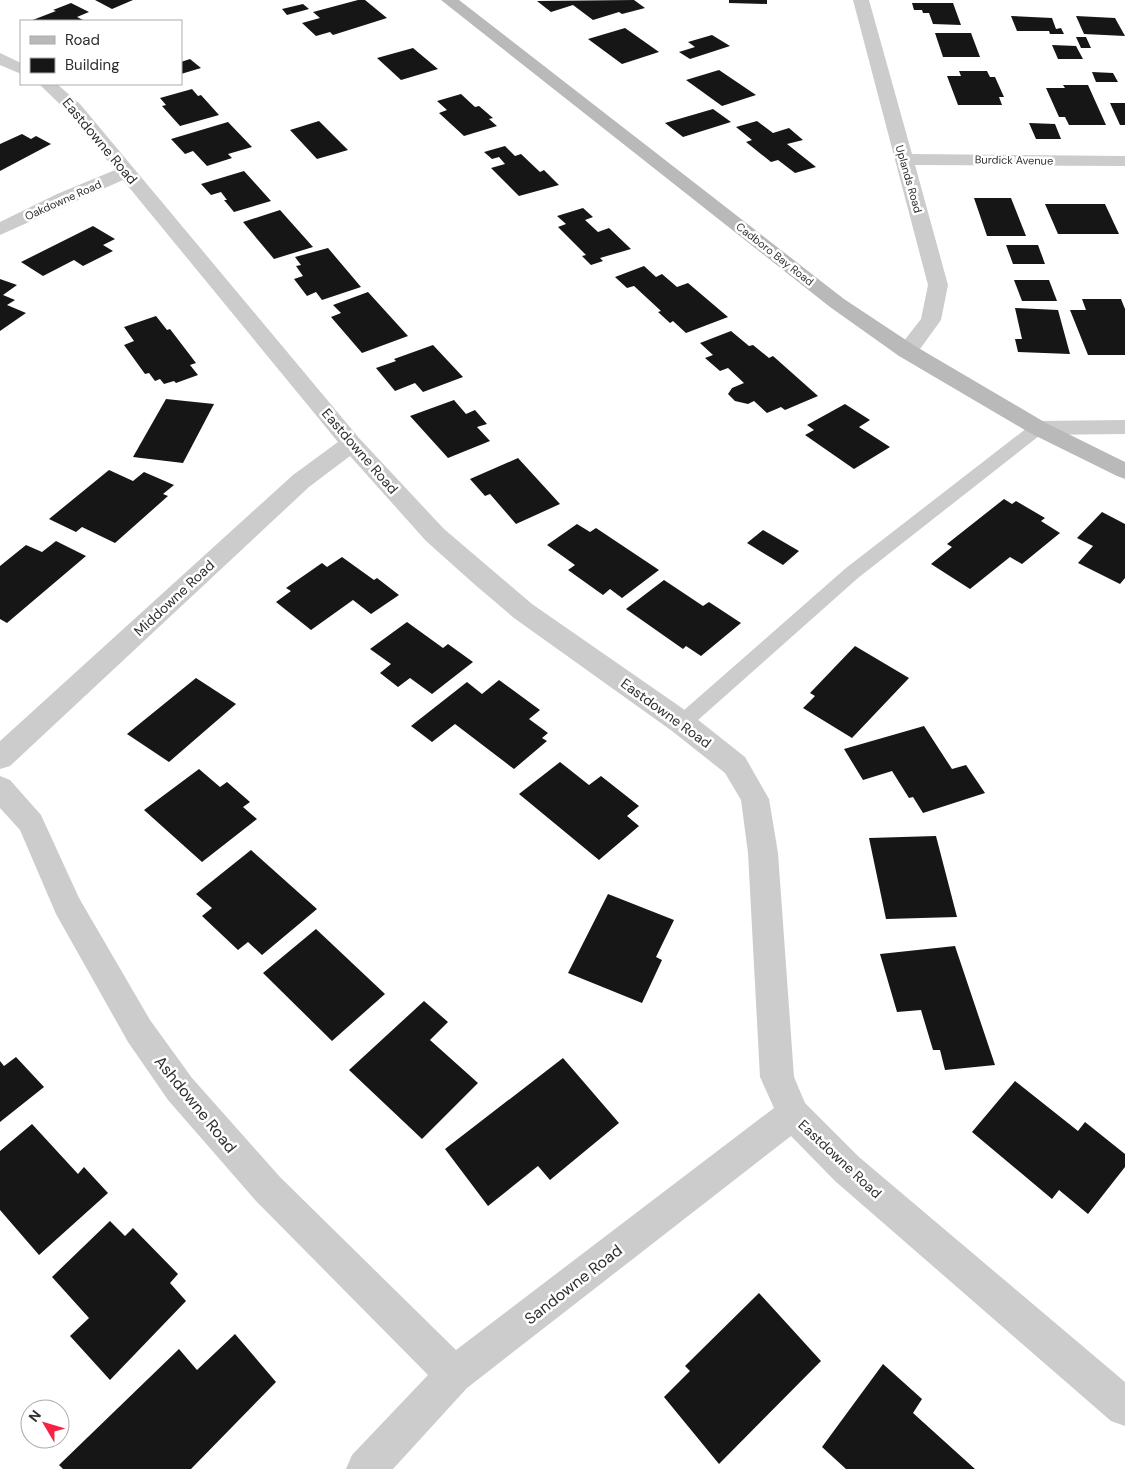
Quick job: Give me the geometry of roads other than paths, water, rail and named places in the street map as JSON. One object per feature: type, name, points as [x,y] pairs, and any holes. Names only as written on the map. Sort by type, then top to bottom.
[{"type":"main road","name":"Cadboro Bay Road","points":[[449,0],[837,303],[906,351],[1038,428],[1125,471]]},
{"type":"street","name":"Uplands Road","points":[[861,0],[938,285],[930,320],[906,351]]},
{"type":"street","points":[[0,58],[20,68]]},
{"type":"street","name":"Eastdowne Road","points":[[48,85],[74,108],[351,443],[435,536],[523,611],[682,723],[735,765],[755,799],[763,853],[777,1077],[793,1114],[847,1170],[1125,1407]]},
{"type":"street","name":"Burdick Avenue","points":[[903,159],[1125,161]]},
{"type":"street","name":"Oakdowne Road","points":[[0,229],[64,198],[126,172]]},
{"type":"street","points":[[1038,428],[1125,427]]},
{"type":"street","name":"Middowne Road","points":[[0,758],[301,481],[351,443]]},
{"type":"street","name":"Ashdowne Road","points":[[0,788],[31,823],[67,906],[139,1031],[180,1089],[268,1189],[454,1376]]},
{"type":"street","name":"Sandowne Road","points":[[366,1469],[454,1376],[793,1114]]},
{"type":"lane","points":[[682,723],[852,573],[1038,428]]}]
